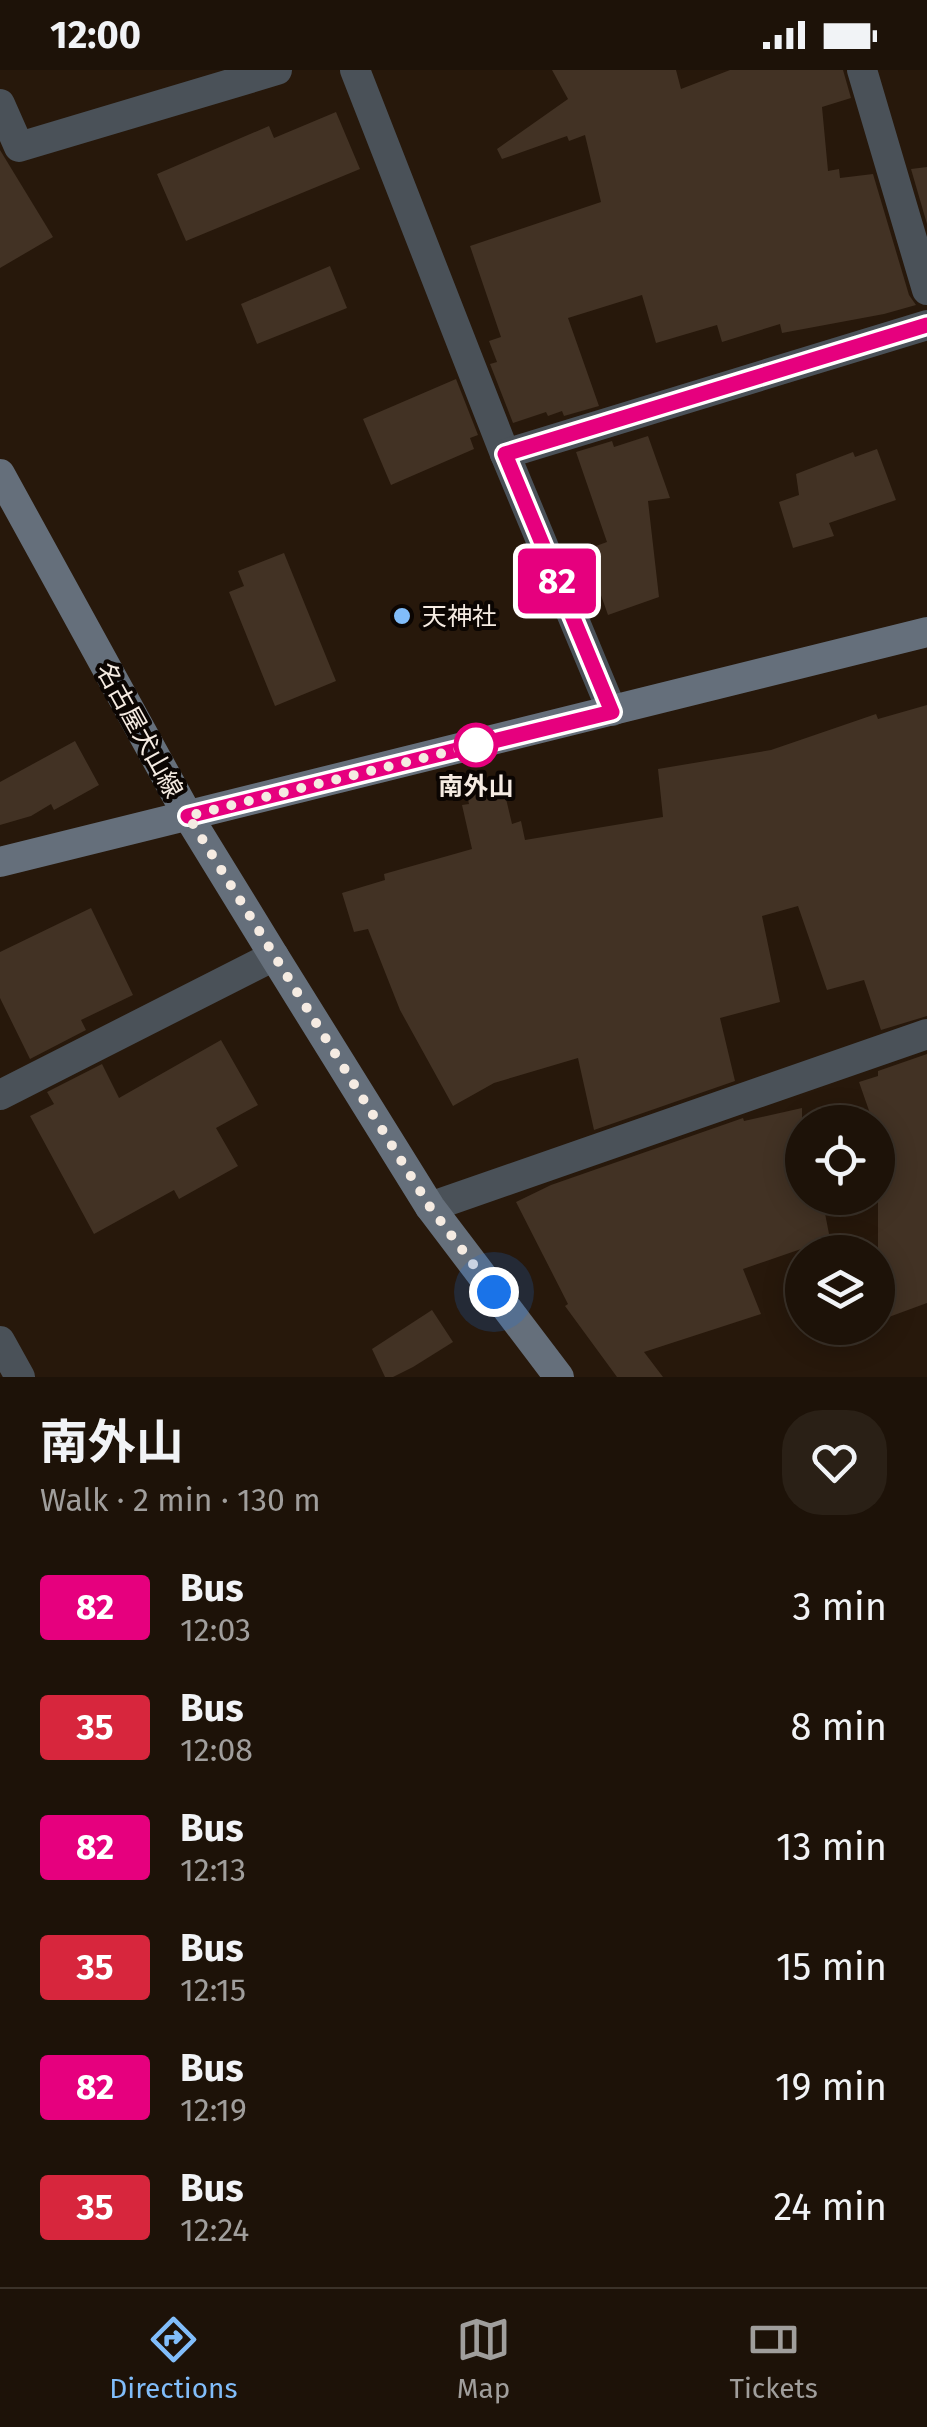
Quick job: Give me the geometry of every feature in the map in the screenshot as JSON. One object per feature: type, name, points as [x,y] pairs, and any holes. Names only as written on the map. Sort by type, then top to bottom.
[{"type":"main road","name":"名古屋犬山線","points":[[0,474],[188,816],[274,956],[430,1207],[559,1377]]},
{"type":"main road","points":[[0,862],[927,632]]},
{"type":"street","points":[[0,104],[18,147],[277,70]]},
{"type":"street","points":[[355,70],[505,454],[612,712]]},
{"type":"street","points":[[862,70],[927,290]]},
{"type":"street","points":[[505,454],[927,325]]},
{"type":"street","points":[[0,1095],[274,956]]},
{"type":"street","points":[[430,1207],[927,1034]]},
{"type":"street","points":[[0,1341],[20,1377]]},
{"type":"building","points":[[552,70],[676,70],[681,89],[730,70],[843,70],[851,98],[822,107],[828,171],[839,169],[840,178],[873,174],[909,295],[916,305],[782,333],[780,324],[722,342],[717,325],[656,343],[642,295],[568,318],[599,406],[564,416],[562,411],[548,416],[546,412],[513,423],[490,364],[497,362],[489,341],[501,337],[470,246],[601,202],[585,135],[569,141],[567,136],[502,159],[497,149],[568,99]]},
{"type":"building","points":[[336,112],[360,169],[186,241],[157,174],[269,126],[274,138]]},
{"type":"building","points":[[0,150],[53,237],[0,268]]},
{"type":"building","points":[[927,167],[927,224],[911,169]]},
{"type":"building","points":[[330,266],[347,308],[257,344],[241,304]]},
{"type":"building","points":[[456,379],[478,435],[470,438],[474,449],[391,485],[363,419]]},
{"type":"building","points":[[648,436],[670,498],[648,501],[659,597],[608,615],[585,550],[607,542],[576,452],[612,441],[614,447]]},
{"type":"building","points":[[877,449],[896,500],[829,523],[834,536],[793,548],[779,502],[799,495],[796,474],[853,452],[855,457]]},
{"type":"building","points":[[284,553],[336,681],[275,706],[229,592],[244,586],[238,571]]},
{"type":"building","points":[[927,705],[927,1016],[881,1030],[864,980],[827,990],[798,906],[762,916],[780,1002],[720,1018],[735,1081],[594,1130],[578,1058],[494,1083],[453,1106],[400,1010],[368,929],[354,932],[342,893],[385,880],[384,874],[472,849],[462,805],[469,804],[467,795],[503,786],[512,824],[521,821],[525,840],[663,817],[658,769],[771,750],[876,714],[878,719]]},
{"type":"building","points":[[75,741],[99,785],[54,810],[51,804],[31,816],[0,825],[0,782]]},
{"type":"building","points":[[91,908],[133,995],[81,1020],[86,1030],[30,1059],[0,998],[0,952]]},
{"type":"building","points":[[221,1040],[258,1105],[216,1128],[238,1166],[179,1199],[174,1190],[94,1234],[30,1116],[54,1104],[47,1092],[102,1064],[119,1098]]},
{"type":"building","points":[[927,1054],[927,1303],[895,1315],[895,1235],[878,1235],[878,1215],[895,1215],[895,1105],[867,1105],[859,1082],[878,1076],[878,1071]]},
{"type":"building","points":[[785,1112],[785,1215],[825,1215],[829,1235],[785,1235],[785,1255],[743,1269],[761,1314],[644,1352],[663,1377],[617,1377],[565,1306],[568,1304],[516,1202],[551,1185],[743,1118],[744,1121]]},
{"type":"building","points":[[432,1310],[453,1342],[413,1367],[385,1377],[372,1349]]},
{"type":"bus line","name":"82","points":[[188,816],[612,712],[505,454],[927,325]]},
{"type":"place","name":"天神社","points":[[402,616]]},
{"type":"place","name":"南外山","points":[[476,745]]},
{"type":"route","points":[[476,745],[188,816],[430,1207],[494,1292]]}]
